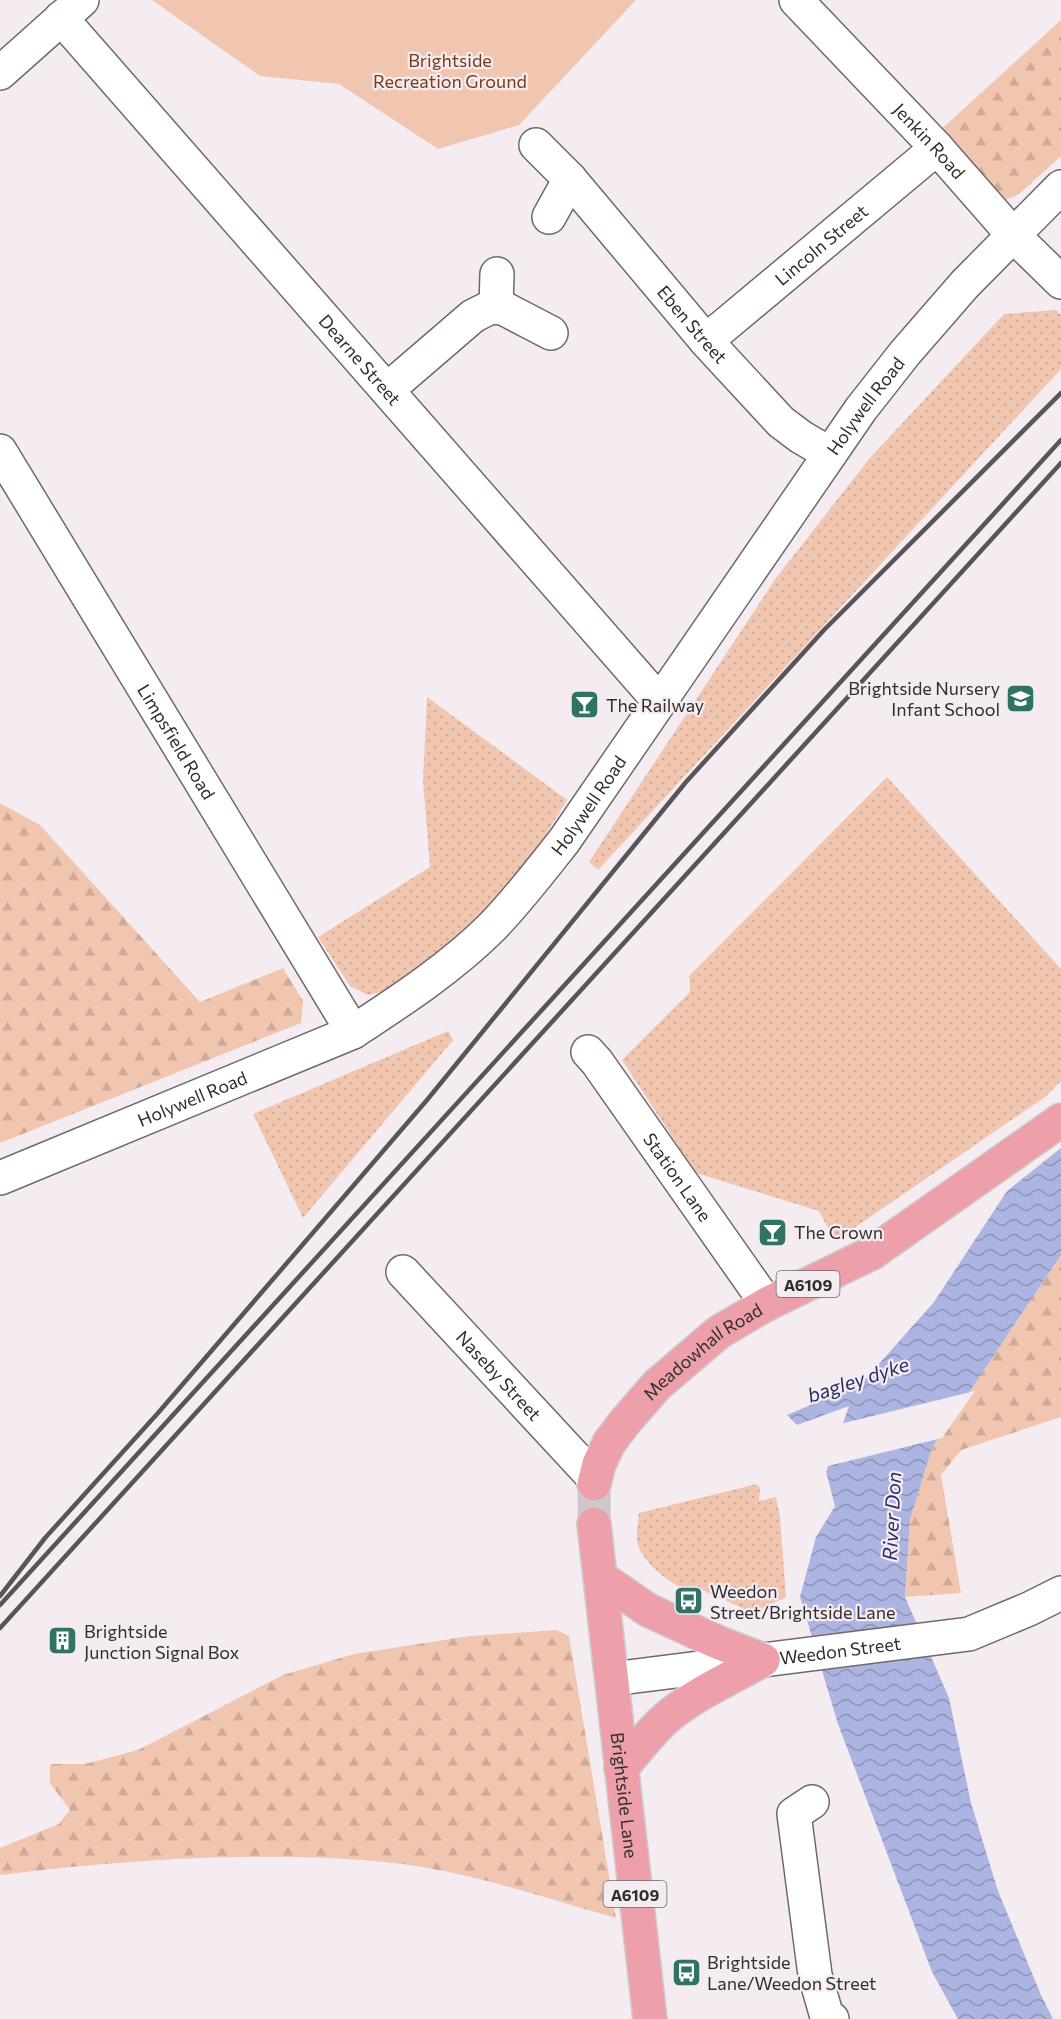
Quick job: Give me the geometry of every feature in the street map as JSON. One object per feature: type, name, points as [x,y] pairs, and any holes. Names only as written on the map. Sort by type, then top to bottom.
[{"type":"main road","name":"Meadowhall Road","points":[[595,1482],[599,1464],[609,1443],[657,1385],[719,1332],[767,1304],[872,1253],[1061,1120]]},
{"type":"main road","name":"A6109","points":[[594,1524],[612,1679]]},
{"type":"main road","points":[[600,1577],[648,1610],[717,1642],[778,1658]]},
{"type":"main road","points":[[621,1769],[665,1718],[691,1701],[778,1658]]},
{"type":"main road","name":"Brightside Lane","points":[[612,1679],[650,2019]]},
{"type":"street","name":"Jenkin Road","points":[[796,0],[937,148],[1014,236],[1059,281]]},
{"type":"street","points":[[0,73],[72,9]]},
{"type":"street","name":"Dearne Street","points":[[72,9],[387,390],[659,701]]},
{"type":"street","name":"Eben Street","points":[[536,145],[570,179],[706,340],[781,422],[830,454]]},
{"type":"street","name":"Lincoln Street","points":[[706,340],[937,148]]},
{"type":"street","points":[[549,218],[570,179]]},
{"type":"street","name":"Holywell Road","points":[[0,1178],[353,1032],[406,997],[452,962],[492,927],[529,887],[564,841],[830,454],[905,353],[965,284],[1061,187]]},
{"type":"street","points":[[496,307],[498,274]]},
{"type":"street","points":[[387,390],[473,316],[491,307],[503,308],[551,333]]},
{"type":"street","name":"Limpsfield Road","points":[[0,451],[353,1032]]},
{"type":"street","name":"Station Lane","points":[[588,1052],[767,1304]]},
{"type":"street","name":"Naseby Street","points":[[403,1272],[595,1482]]},
{"type":"street","name":"Weedon Street","points":[[612,1679],[969,1634],[1061,1593]]},
{"type":"street","points":[[812,1802],[794,1814],[815,1975],[827,2017],[832,2019]]},
{"type":"green space","name":"Brightside Recreation Ground","points":[[152,0],[636,0],[519,125],[438,149],[339,84],[260,76]]},
{"type":"green space","points":[[1061,20],[1061,156],[1019,194],[1006,200],[990,189],[935,135]]},
{"type":"green space","points":[[1056,310],[1061,315],[1061,369],[598,870],[589,862],[776,578],[869,459],[1004,314]]},
{"type":"green space","points":[[427,697],[567,800],[534,854],[480,915],[395,989],[368,995],[350,986],[318,937],[430,867],[423,781]]},
{"type":"green space","points":[[887,777],[1061,969],[1061,1081],[1045,1097],[835,1241],[819,1211],[696,1173],[622,1060],[690,992],[689,976]]},
{"type":"green space","points":[[0,803],[40,825],[200,1002],[283,968],[303,1001],[301,1023],[0,1143]]},
{"type":"green space","points":[[448,1031],[453,1040],[303,1218],[253,1114]]},
{"type":"green space","points":[[1061,1255],[1061,1417],[961,1450],[941,1475],[961,1593],[905,1597],[910,1520],[932,1448]]},
{"type":"green space","points":[[757,1484],[760,1488],[759,1501],[776,1497],[780,1517],[786,1597],[753,1613],[700,1589],[697,1596],[661,1575],[640,1551],[637,1542],[639,1513]]},
{"type":"green space","points":[[557,1630],[569,1636],[616,1918],[471,1877],[422,1867],[358,1860],[311,1857],[184,1859],[0,1875],[0,1848],[59,1824],[70,1810],[50,1783],[50,1764],[85,1764],[138,1750],[283,1675],[354,1654],[470,1636]]},
{"type":"water","name":"River Don","points":[[1061,1148],[1061,1255],[932,1448],[910,1520],[905,1597],[949,1698],[971,1803],[998,1891],[1053,2019],[958,2019],[932,1972],[838,1724],[800,1597],[816,1537],[835,1506],[826,1472],[849,1406],[797,1425],[787,1415],[862,1383],[934,1302],[1007,1191]]},
{"type":"pier","points":[[975,1391],[942,1438],[824,1467],[840,1424]]},
{"type":"tunnel","points":[[594,1484],[594,1524]]},
{"type":"railway","points":[[0,1596],[45,1538],[158,1413],[427,1100],[686,782],[824,630],[1061,393]]},
{"type":"railway","points":[[0,1605],[1061,440]]},
{"type":"railway","points":[[0,1628],[1061,463]]},
{"type":"place","name":"Brightside Nursery Infant School","points":[[1021,698]]},
{"type":"place","name":"The Railway","points":[[585,705]]},
{"type":"place","name":"The Crown","points":[[773,1232]]},
{"type":"place","name":"Weedon Street/Brightside Lane","points":[[689,1601]]},
{"type":"place","name":"Brightside Junction Signal Box","points":[[63,1641]]},
{"type":"place","name":"Brightside Lane/Weedon Street","points":[[686,1972]]},
{"type":"water label","name":"bagley dyke","points":[[858,1379]]}]
